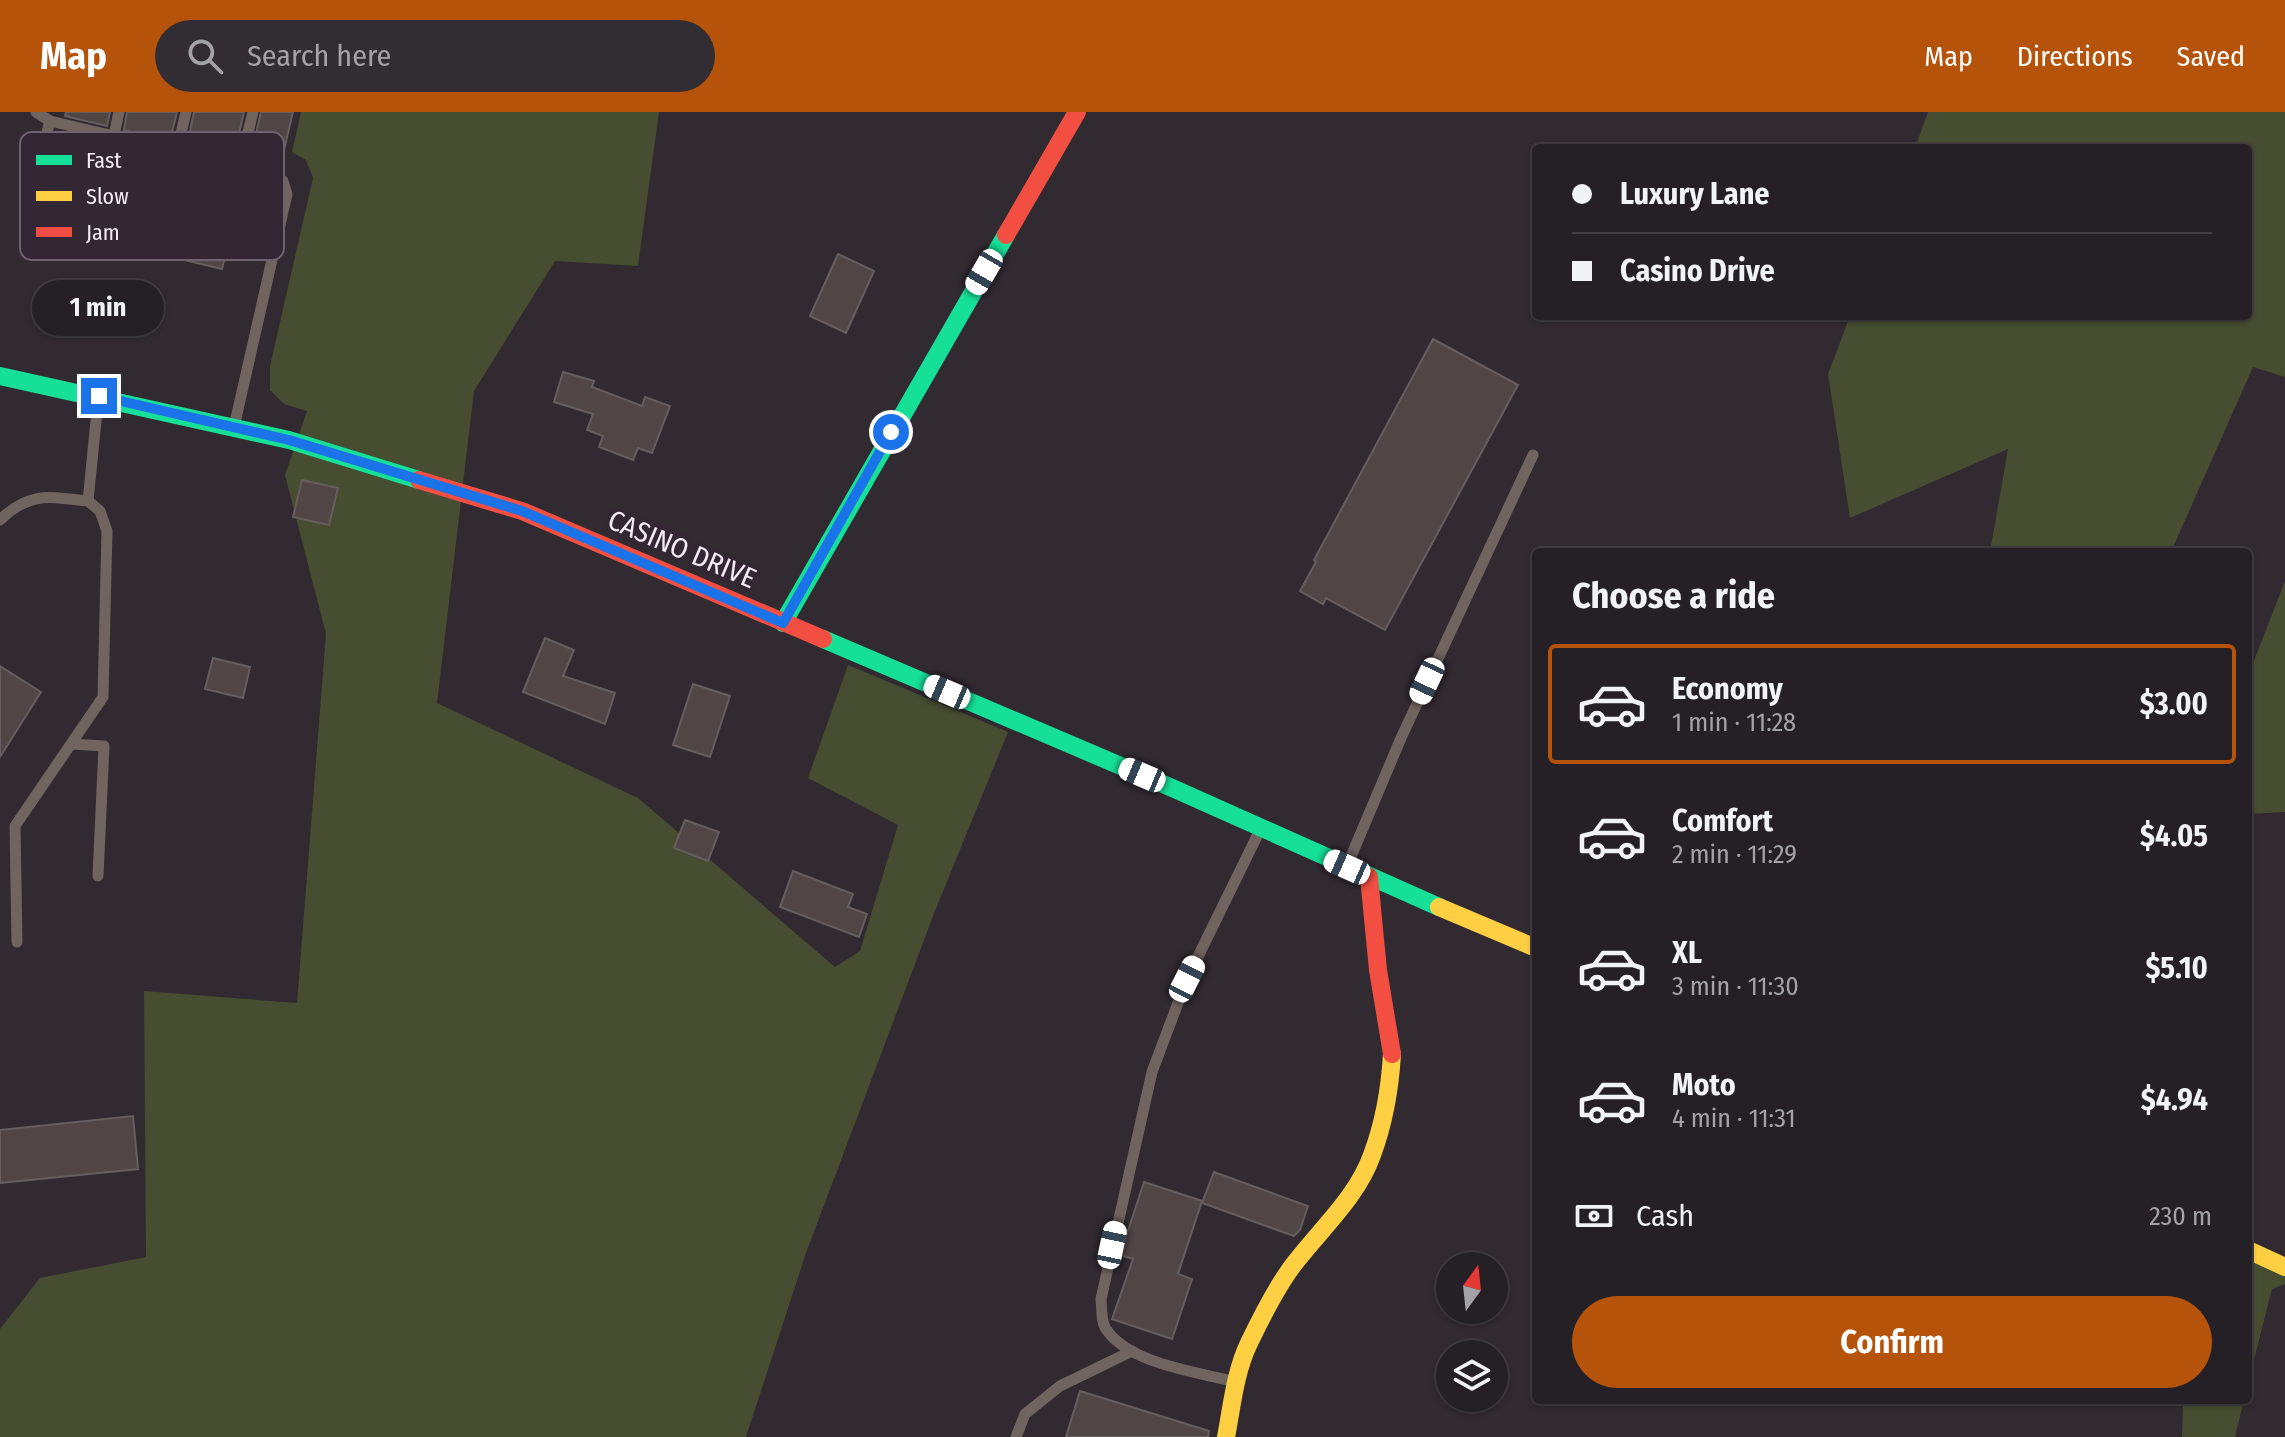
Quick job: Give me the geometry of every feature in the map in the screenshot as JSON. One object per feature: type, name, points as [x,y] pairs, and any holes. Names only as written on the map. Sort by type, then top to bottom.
[{"type":"street","points":[[783,623],[1077,112]]},
{"type":"street","name":"CASINO DRIVE","points":[[0,376],[99,396],[328,451],[522,511],[1532,946]]},
{"type":"street","points":[[1226,1437],[1237,1382],[1250,1341],[1296,1261],[1328,1225],[1360,1180],[1372,1156],[1390,1085],[1392,1052],[1378,970],[1369,877]]},
{"type":"street","points":[[2252,1252],[2285,1267]]},
{"type":"lane","points":[[36,112],[50,121],[100,132]]},
{"type":"lane","points":[[115,132],[119,112]]},
{"type":"lane","points":[[181,132],[186,112]]},
{"type":"lane","points":[[248,132],[253,112]]},
{"type":"lane","points":[[47,132],[50,121]]},
{"type":"lane","points":[[284,184],[287,194],[284,207]]},
{"type":"lane","points":[[234,427],[272,260]]},
{"type":"lane","points":[[88,501],[99,396]]},
{"type":"lane","points":[[1347,867],[1401,738],[1533,455]]},
{"type":"lane","points":[[0,520],[17,504],[39,497],[88,501],[100,511],[107,531],[103,697],[15,826],[17,942]]},
{"type":"lane","points":[[71,744],[104,746],[98,876]]},
{"type":"lane","points":[[1237,1382],[1151,1360],[1121,1347],[1104,1327],[1101,1299],[1152,1072],[1187,979],[1261,828]]},
{"type":"lane","points":[[1016,1437],[1025,1414],[1060,1386],[1132,1351]]},
{"type":"green space","points":[[301,112],[659,112],[638,266],[555,261],[474,391],[437,703],[638,798],[835,967],[860,951],[898,825],[808,778],[848,665],[1008,732],[935,911],[806,1253],[746,1437],[0,1437],[0,1329],[40,1278],[146,1257],[144,991],[297,1003],[326,634],[285,475],[307,411],[284,404],[270,390],[270,366],[313,178],[306,160],[292,152]]},
{"type":"green space","points":[[1928,112],[2285,112],[2285,377],[2253,367],[2173,548],[1991,548],[2008,449],[1850,518],[1828,374],[1848,320],[2252,320],[2252,144],[1916,144]]},
{"type":"green space","points":[[2285,581],[2285,812],[2252,814],[2252,666]]},
{"type":"green space","points":[[2252,1250],[2285,1264],[2285,1284],[2272,1289],[2252,1367]]},
{"type":"green space","points":[[2183,1404],[2243,1404],[2235,1437],[2182,1437]]},
{"type":"building","points":[[66,112],[110,112],[107,126],[65,116]]},
{"type":"building","points":[[127,112],[177,112],[172,132],[124,130]]},
{"type":"building","points":[[194,112],[244,112],[239,132],[190,132]]},
{"type":"building","points":[[261,112],[293,112],[284,150],[284,132],[256,132]]},
{"type":"building","points":[[838,254],[874,271],[846,333],[810,316]]},
{"type":"building","points":[[185,260],[224,260],[222,269]]},
{"type":"building","points":[[1433,339],[1518,385],[1385,630],[1326,598],[1323,604],[1300,591]]},
{"type":"building","points":[[563,372],[594,381],[592,387],[642,406],[645,397],[670,406],[652,453],[638,448],[633,460],[599,447],[603,436],[587,430],[593,414],[554,402]]},
{"type":"building","points":[[302,480],[338,488],[329,525],[293,517]]},
{"type":"building","points":[[545,638],[574,650],[563,676],[615,693],[605,724],[523,692]]},
{"type":"building","points":[[213,658],[250,667],[243,698],[205,689]]},
{"type":"building","points":[[0,666],[41,692],[0,757]]},
{"type":"building","points":[[693,684],[730,696],[710,757],[673,745]]},
{"type":"building","points":[[685,820],[719,832],[708,861],[674,848]]},
{"type":"building","points":[[793,871],[853,894],[848,907],[867,914],[859,937],[780,907]]},
{"type":"building","points":[[133,1116],[138,1169],[0,1183],[0,1130]]},
{"type":"building","points":[[1214,1172],[1308,1206],[1300,1230],[1294,1236],[1202,1203]]},
{"type":"building","points":[[1144,1182],[1202,1201],[1178,1274],[1192,1279],[1172,1339],[1112,1319],[1133,1259],[1120,1255]]},
{"type":"building","points":[[1080,1391],[1209,1431],[1208,1437],[1066,1437]]},
{"type":"traffic: fast","points":[[783,623],[1006,235]]},
{"type":"traffic: fast","points":[[0,376],[289,440],[419,480]]},
{"type":"traffic: fast","points":[[823,639],[1170,787],[1439,907]]},
{"type":"traffic: slow","points":[[1439,907],[1532,946]]},
{"type":"traffic: slow","points":[[1226,1437],[1240,1366],[1265,1311],[1292,1267],[1349,1197],[1366,1170],[1383,1118],[1392,1054]]},
{"type":"traffic: slow","points":[[2252,1252],[2285,1267]]},
{"type":"traffic: jam","points":[[1006,235],[1077,112]]},
{"type":"traffic: jam","points":[[419,480],[522,511],[823,639]]},
{"type":"traffic: jam","points":[[1369,877],[1378,970],[1392,1054]]},
{"type":"route","points":[[99,396],[289,440],[522,511],[783,623],[891,432]]}]
